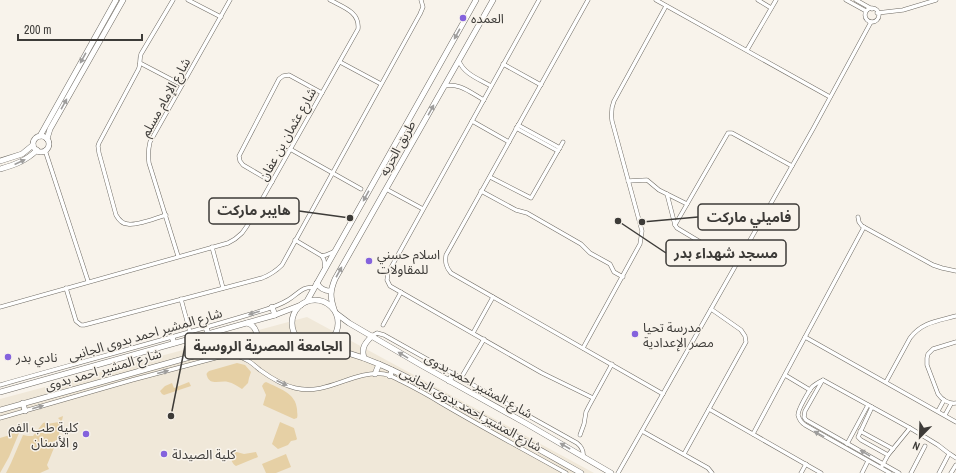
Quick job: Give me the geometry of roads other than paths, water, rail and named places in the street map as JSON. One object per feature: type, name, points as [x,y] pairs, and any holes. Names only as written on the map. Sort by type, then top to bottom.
[{"type":"street","points":[[0,161],[22,154],[33,145],[34,139],[40,136],[116,0]]},
{"type":"street","points":[[88,281],[45,150],[48,145],[47,139],[50,130],[123,0]]},
{"type":"street","points":[[166,215],[132,224],[124,224],[118,219],[98,150],[99,143],[138,70],[141,54],[172,0]]},
{"type":"street","points":[[188,0],[221,17]]},
{"type":"street","name":"شارع الإمام مسلم","points":[[178,256],[148,156],[148,149],[150,142],[230,0]]},
{"type":"street","name":"شارع عثمان بن عفان","points":[[0,307],[88,281],[228,243],[242,233],[358,29],[358,20],[352,12],[330,0]]},
{"type":"street","points":[[66,288],[75,319],[78,323],[84,325],[270,275],[282,265],[382,84],[422,10],[423,7],[421,0]]},
{"type":"street","name":"طريق الحريه","points":[[331,291],[335,279],[493,0]]},
{"type":"street","points":[[539,0],[387,276],[390,286],[542,373],[593,398]]},
{"type":"street","points":[[588,0],[481,191],[446,255],[445,260],[451,273],[663,394]]},
{"type":"street","points":[[656,0],[663,2],[666,6],[830,96]]},
{"type":"street","points":[[758,0],[771,8]]},
{"type":"street","points":[[747,50],[776,0]]},
{"type":"street","points":[[846,0],[866,11],[872,9]]},
{"type":"street","points":[[618,473],[792,166],[871,22],[877,20],[878,17],[875,10],[856,0]]},
{"type":"street","points":[[877,13],[903,10],[936,0]]},
{"type":"street","name":"طريق الحريه","points":[[307,301],[475,1]]},
{"type":"street","points":[[583,348],[638,250],[642,237],[642,231],[611,114],[614,101],[666,6]]},
{"type":"street","points":[[866,11],[865,17],[871,22]]},
{"type":"street","points":[[108,13],[114,16]]},
{"type":"street","points":[[458,61],[465,71],[491,86]]},
{"type":"street","points":[[340,62],[382,84]]},
{"type":"street","points":[[140,63],[182,85]]},
{"type":"street","points":[[503,64],[541,84]]},
{"type":"street","points":[[272,182],[243,165],[239,156],[279,79],[283,76],[289,75],[322,93]]},
{"type":"street","points":[[444,86],[459,86],[484,100]]},
{"type":"street","points":[[472,121],[509,142]]},
{"type":"street","points":[[517,127],[559,149]]},
{"type":"street","points":[[675,226],[729,133],[732,133],[792,166]]},
{"type":"street","points":[[40,136],[44,136],[47,139]]},
{"type":"street","points":[[490,177],[531,198],[562,142]]},
{"type":"street","points":[[33,145],[37,150]]},
{"type":"street","points":[[290,149],[361,189]]},
{"type":"street","points":[[0,169],[23,161],[37,150],[45,150]]},
{"type":"street","points":[[628,181],[647,180],[659,190],[687,204]]},
{"type":"street","points":[[386,189],[423,210]]},
{"type":"street","points":[[481,191],[516,210],[527,213],[581,244],[591,254],[610,264],[614,272],[623,277]]},
{"type":"street","points":[[667,194],[675,226],[678,230],[737,264]]},
{"type":"street","points":[[858,218],[859,222],[864,227],[933,265],[956,271]]},
{"type":"street","points":[[753,434],[864,227]]},
{"type":"street","points":[[295,240],[322,256],[325,270]]},
{"type":"street","points":[[212,247],[223,288]]},
{"type":"street","points":[[322,256],[335,252]]},
{"type":"street","points":[[315,285],[326,291],[331,291],[334,309]]},
{"type":"street","name":"شارع المشير احمد بدوى الجانبى","points":[[0,385],[190,332],[272,307],[285,302],[303,288],[315,285]]},
{"type":"street","points":[[383,325],[401,292]]},
{"type":"street","points":[[472,333],[493,297]]},
{"type":"street","points":[[181,299],[190,332]]},
{"type":"street","points":[[307,301],[323,301],[331,305],[337,314],[338,326],[334,336],[325,344],[314,346],[307,344],[298,338],[293,329],[292,324],[294,313],[307,301]]},
{"type":"street","name":"شارع المشير احمد بدوى","points":[[0,392],[275,315],[301,305]]},
{"type":"street","points":[[272,307],[275,315]]},
{"type":"street","points":[[684,454],[744,346],[746,339],[741,330],[711,309]]},
{"type":"street","name":"شارع المشير احمد بدوى","points":[[337,314],[342,319],[611,473]]},
{"type":"street","points":[[886,382],[914,333],[925,325],[956,316]]},
{"type":"street","points":[[247,323],[251,324],[255,328],[258,340],[255,345]]},
{"type":"street","points":[[206,327],[208,334]]},
{"type":"street","name":"شارع المشير احمد بدوى الجانبى","points":[[372,336],[377,333],[384,335],[577,443],[583,450],[583,457]]},
{"type":"street","points":[[364,358],[364,347],[366,342],[372,336]]},
{"type":"street","points":[[172,337],[174,343]]},
{"type":"street","points":[[805,337],[956,422]]},
{"type":"street","points":[[461,378],[484,339]]},
{"type":"street","points":[[956,342],[933,349],[926,358],[927,365],[937,392],[944,400],[951,404],[956,403]]},
{"type":"street","name":"شارع المشير احمد بدوى","points":[[0,410],[198,354],[255,345],[281,343],[307,344]]},
{"type":"street","name":"شارع المشير احمد بدوى","points":[[314,346],[340,350],[392,370],[415,381],[581,473]]},
{"type":"street","points":[[218,350],[219,356]]},
{"type":"street","name":"شارع المشير احمد بدوى الجانبى","points":[[0,418],[219,356],[232,355],[243,358],[275,380],[288,386],[300,389],[316,390],[363,376],[375,374],[390,376],[427,395],[566,473]]},
{"type":"street","points":[[375,374],[378,364]]},
{"type":"street","points":[[580,435],[588,409],[612,364]]},
{"type":"street","points":[[390,376],[392,370]]},
{"type":"street","points":[[130,373],[132,380]]},
{"type":"street","points":[[449,381],[453,374]]},
{"type":"street","points":[[785,375],[810,390]]},
{"type":"street","points":[[823,380],[810,390],[800,409],[798,416],[801,421],[805,425],[890,473]]},
{"type":"street","points":[[823,380],[910,428],[956,458]]},
{"type":"street","points":[[823,380],[805,412],[804,417],[807,421],[899,473]]},
{"type":"street","points":[[938,412],[944,400]]},
{"type":"street","points":[[23,403],[25,411]]},
{"type":"street","points":[[845,448],[868,404]]},
{"type":"street","points":[[945,416],[951,404]]},
{"type":"street","points":[[872,407],[858,437],[859,439],[888,455]]},
{"type":"street","points":[[709,408],[821,473]]},
{"type":"street","points":[[800,409],[805,412]]},
{"type":"street","points":[[805,425],[807,421]]},
{"type":"street","points":[[880,468],[888,455],[910,428]]},
{"type":"street","points":[[642,431],[708,468],[712,473]]},
{"type":"street","points":[[860,431],[893,449]]},
{"type":"street","points":[[911,473],[925,446]]},
{"type":"street","points":[[939,473],[950,454]]},
{"type":"street","points":[[862,473],[868,461]]},
{"type":"street","points":[[801,473],[806,464]]},
{"type":"street","points":[[951,473],[956,465]]},
{"type":"place","name":"العمده","points":[[463,18]]},
{"type":"place","name":"هايبر ماركت","points":[[350,218]]},
{"type":"place","name":"مسجد شهداء بدر","points":[[618,221]]},
{"type":"place","name":"فاميلي ماركت","points":[[642,222]]},
{"type":"place","name":"اسلام حسني للمقاولات","points":[[369,261]]},
{"type":"place","name":"مدرسة تحيا مصر الإعدادية","points":[[635,334]]},
{"type":"place","name":"نادي بدر","points":[[8,357]]},
{"type":"place","name":"الجامعة المصرية الروسية","points":[[171,416]]},
{"type":"place","name":"كلية طب الفم و الأسنان","points":[[86,434]]},
{"type":"place","name":"كلية الصيدلة","points":[[164,454]]}]
